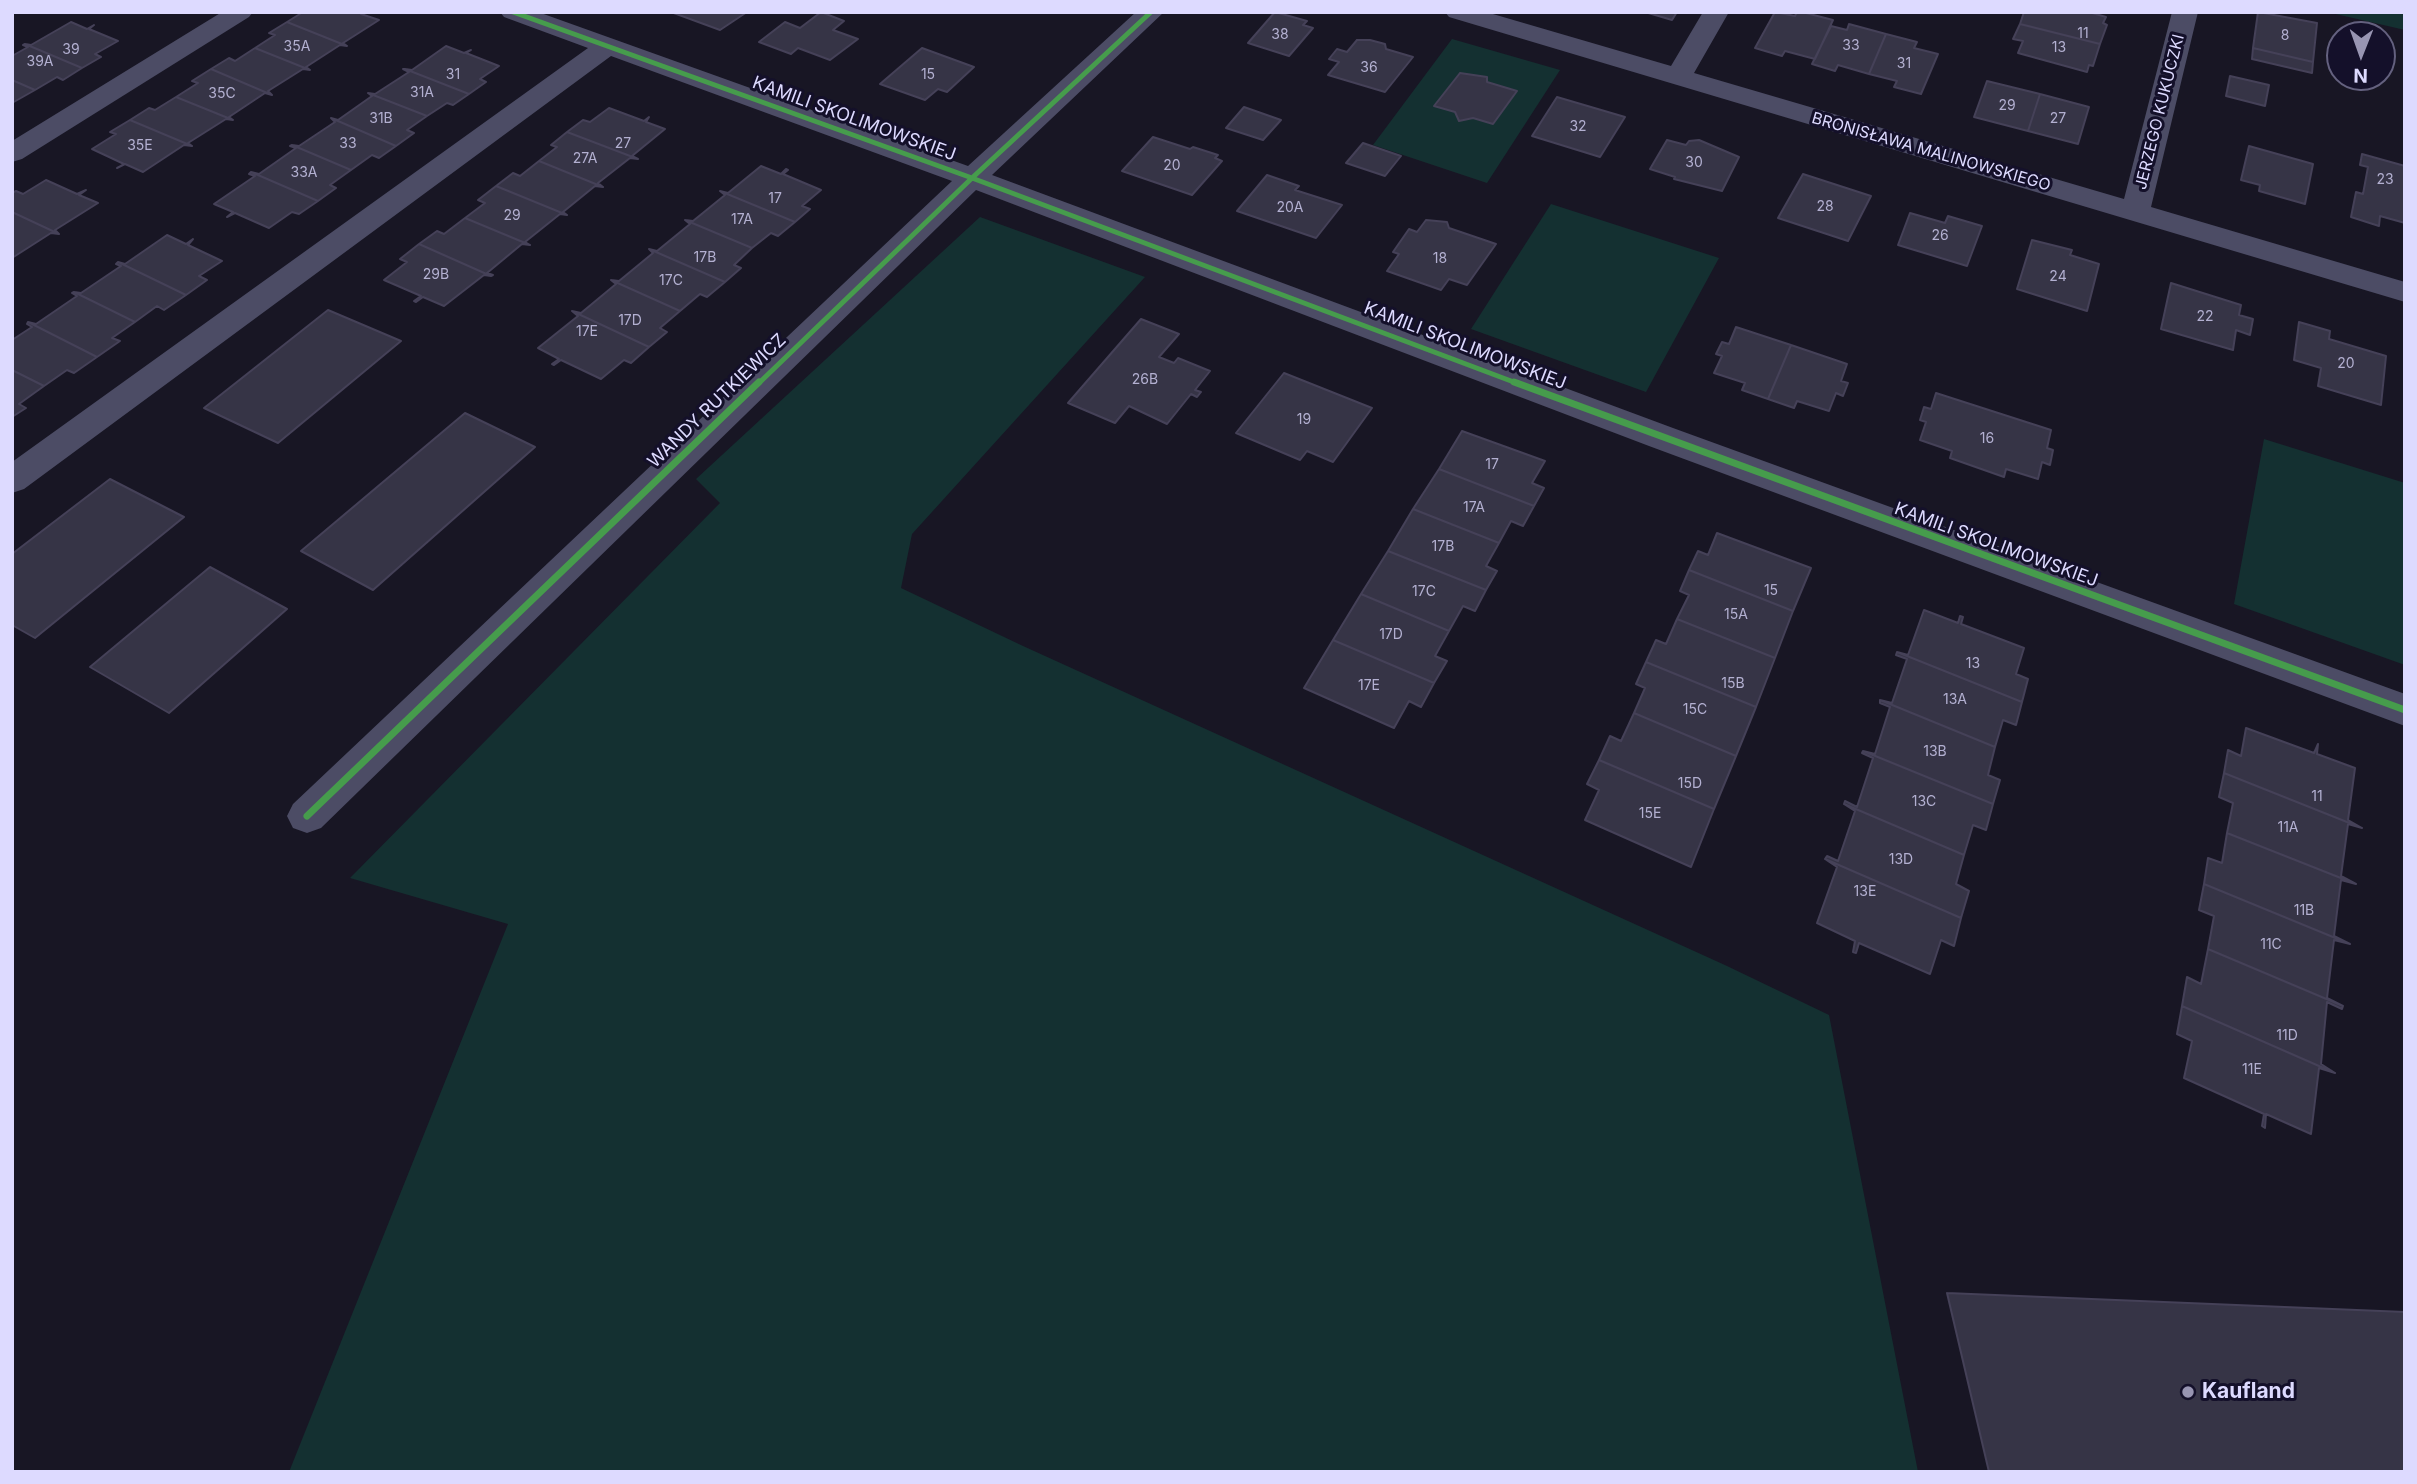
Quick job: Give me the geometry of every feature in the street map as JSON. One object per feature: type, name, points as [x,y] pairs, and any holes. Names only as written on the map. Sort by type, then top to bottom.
[{"type":"street","points":[[12,153],[240,12]]},
{"type":"street","name":"KAMILI SKOLIMOWSKIEJ","points":[[513,12],[972,178],[1739,466],[2405,710]]},
{"type":"street","name":"WANDY RUTKIEWICZ","points":[[307,816],[972,178],[1151,12]]},
{"type":"street","name":"BRONISŁAWA MALINOWSKIEGO","points":[[1458,12],[2405,292]]},
{"type":"street","points":[[1678,78],[1716,12]]},
{"type":"street","name":"JERZEGO KUKUCZKI","points":[[2135,212],[2185,12]]},
{"type":"street","points":[[12,481],[608,46]]},
{"type":"green space","points":[[2327,12],[2405,12],[2405,30],[2396,28],[2396,21],[2366,21]]},
{"type":"green space","points":[[1452,39],[1560,70],[1487,183],[1373,145]]},
{"type":"green space","points":[[1551,204],[1719,258],[1646,392],[1471,329]]},
{"type":"green space","points":[[980,217],[1145,277],[912,534],[901,588],[1829,1015],[1918,1472],[289,1472],[508,924],[350,878],[720,503],[696,479]]},
{"type":"green space","points":[[2264,439],[2405,483],[2405,665],[2234,604]]},
{"type":"building","points":[[303,12],[364,12],[361,14],[379,20],[343,43],[347,46],[287,22]]},
{"type":"building","points":[[671,12],[747,12],[720,30]]},
{"type":"building","points":[[821,12],[844,21],[833,30],[858,39],[830,60],[798,48],[791,54],[759,42],[785,22],[800,28]]},
{"type":"building","points":[[1275,12],[1307,21],[1303,25],[1313,28],[1289,56],[1248,43]]},
{"type":"building","points":[[1645,12],[1677,12],[1672,20]]},
{"type":"building","points":[[1775,12],[1795,16],[1797,12],[1802,12],[1833,20],[1815,59],[1785,51],[1782,56],[1755,48]]},
{"type":"building","points":[[2024,12],[2089,12],[2106,17],[2103,23],[2107,25],[2100,44],[2020,24]]},
{"type":"building","points":[[2258,12],[2317,23],[2313,62],[2253,48]]},
{"type":"building","points":[[71,22],[87,29],[94,25],[89,29],[118,41],[95,54],[101,57],[82,68],[25,44],[31,45]]},
{"type":"building","points":[[287,22],[347,46],[340,45],[306,67],[310,70],[255,48],[275,35],[269,33]]},
{"type":"building","points":[[1849,24],[1886,34],[1869,74],[1838,65],[1835,71],[1812,64],[1831,26],[1847,30]]},
{"type":"building","points":[[2020,24],[2100,44],[2093,66],[2089,65],[2087,72],[2018,53],[2023,41],[2013,39]]},
{"type":"building","points":[[1886,34],[1917,42],[1914,48],[1938,54],[1921,94],[1894,87],[1897,81],[1869,74]]},
{"type":"building","points":[[1357,40],[1385,44],[1386,49],[1413,57],[1385,92],[1328,75],[1339,62],[1329,59],[1337,49],[1347,52]]},
{"type":"building","points":[[23,45],[82,68],[63,80],[57,77],[35,90],[12,80],[12,56],[28,47]]},
{"type":"building","points":[[446,46],[464,53],[471,50],[466,53],[499,66],[480,79],[486,82],[469,94],[405,69],[412,70]]},
{"type":"building","points":[[255,48],[310,70],[303,69],[268,91],[272,95],[211,69],[229,58],[235,61]]},
{"type":"building","points":[[922,48],[974,67],[947,92],[938,89],[925,100],[880,84]]},
{"type":"building","points":[[2253,48],[2313,62],[2312,73],[2252,59]]},
{"type":"building","points":[[211,69],[272,95],[265,93],[229,117],[233,120],[176,97],[198,83],[192,81]]},
{"type":"building","points":[[403,69],[469,94],[453,105],[447,103],[427,116],[368,93],[375,94],[409,72]]},
{"type":"building","points":[[1460,73],[1487,77],[1487,82],[1517,91],[1493,124],[1473,118],[1459,121],[1455,112],[1434,106]]},
{"type":"building","points":[[2230,76],[2269,85],[2265,106],[2226,96]]},
{"type":"building","points":[[12,80],[35,90],[12,103]]},
{"type":"building","points":[[1987,81],[2040,94],[2028,131],[1974,117]]},
{"type":"building","points":[[368,93],[427,116],[407,130],[414,133],[396,146],[331,118],[338,120],[372,96]]},
{"type":"building","points":[[2040,94],[2089,107],[2078,144],[2028,131]]},
{"type":"building","points":[[176,97],[233,120],[226,119],[188,143],[192,146],[130,120],[149,108],[155,110]]},
{"type":"building","points":[[1557,97],[1625,117],[1600,157],[1532,136]]},
{"type":"building","points":[[1244,107],[1281,120],[1263,140],[1226,128]]},
{"type":"building","points":[[609,108],[644,121],[649,117],[646,122],[665,129],[632,156],[638,159],[567,132],[583,120],[590,122]]},
{"type":"building","points":[[331,118],[396,146],[379,158],[372,155],[351,170],[292,145],[299,146],[335,122]]},
{"type":"building","points":[[130,120],[192,146],[184,145],[143,172],[125,164],[117,168],[124,164],[92,149],[116,134],[110,132]]},
{"type":"building","points":[[567,132],[638,159],[630,158],[598,183],[603,187],[539,161],[557,147],[551,145]]},
{"type":"building","points":[[1153,137],[1218,155],[1215,158],[1222,161],[1192,195],[1122,171]]},
{"type":"building","points":[[1667,140],[1686,145],[1689,141],[1699,140],[1739,157],[1722,191],[1674,179],[1675,177],[1650,169]]},
{"type":"building","points":[[1363,143],[1401,156],[1385,176],[1346,163]]},
{"type":"building","points":[[292,145],[351,170],[330,185],[336,188],[318,201],[251,172],[259,174],[296,148],[290,146]]},
{"type":"building","points":[[2249,146],[2313,164],[2305,204],[2259,191],[2260,185],[2241,180]]},
{"type":"building","points":[[2362,154],[2405,166],[2405,223],[2380,216],[2379,226],[2351,217],[2356,192],[2363,194],[2368,167],[2360,165]]},
{"type":"building","points":[[539,161],[603,187],[595,186],[563,212],[567,215],[496,186],[513,173],[520,176]]},
{"type":"building","points":[[761,166],[781,174],[786,169],[788,170],[783,174],[821,190],[802,206],[810,209],[795,222],[720,191],[728,193]]},
{"type":"building","points":[[251,172],[318,201],[299,214],[292,212],[269,228],[235,213],[227,217],[233,212],[214,204],[255,176],[249,174]]},
{"type":"building","points":[[1803,174],[1871,196],[1848,241],[1778,218]]},
{"type":"building","points":[[1267,175],[1299,186],[1295,190],[1342,205],[1316,238],[1237,211]]},
{"type":"building","points":[[46,180],[77,194],[86,190],[79,195],[98,203],[55,230],[59,234],[12,212],[12,193],[16,191],[23,194]]},
{"type":"building","points":[[496,186],[567,215],[560,214],[525,242],[530,245],[465,218],[485,203],[478,200]]},
{"type":"building","points":[[720,191],[795,222],[778,236],[771,233],[752,248],[685,220],[693,221],[725,195]]},
{"type":"building","points":[[12,212],[59,234],[51,233],[12,258]]},
{"type":"building","points":[[1910,213],[1945,223],[1948,216],[1982,226],[1967,266],[1898,245]]},
{"type":"building","points":[[465,218],[530,245],[522,244],[487,273],[493,275],[491,276],[419,244],[437,231],[444,234]]},
{"type":"building","points":[[685,220],[752,248],[734,265],[741,268],[725,282],[649,249],[657,251],[690,224]]},
{"type":"building","points":[[1426,220],[1447,222],[1449,228],[1496,244],[1467,285],[1449,279],[1441,290],[1387,271],[1399,254],[1393,252],[1409,229],[1417,232]]},
{"type":"building","points":[[167,235],[186,244],[193,239],[188,245],[222,261],[199,276],[207,280],[186,295],[118,262],[125,264]]},
{"type":"building","points":[[2032,240],[2072,250],[2070,255],[2099,264],[2087,311],[2017,289]]},
{"type":"building","points":[[419,244],[491,276],[484,275],[444,306],[423,297],[416,302],[414,301],[421,296],[384,280],[407,262],[400,259]]},
{"type":"building","points":[[649,249],[725,282],[707,297],[700,294],[680,311],[611,280],[619,281],[653,253]]},
{"type":"building","points":[[118,262],[186,295],[164,310],[157,306],[135,322],[74,292],[81,293],[121,266],[116,264]]},
{"type":"building","points":[[611,280],[680,311],[660,328],[667,332],[649,347],[572,311],[581,313],[616,284]]},
{"type":"building","points":[[2171,283],[2241,305],[2239,315],[2253,319],[2250,335],[2236,330],[2233,350],[2161,329]]},
{"type":"building","points":[[72,293],[135,322],[112,338],[120,341],[97,357],[28,322],[36,324],[77,296]]},
{"type":"building","points":[[328,310],[401,341],[278,443],[204,408]]},
{"type":"building","points":[[572,311],[649,347],[631,363],[624,360],[601,379],[561,360],[554,365],[552,364],[559,359],[538,348],[578,316]]},
{"type":"building","points":[[1141,319],[1179,334],[1159,357],[1174,363],[1178,358],[1210,371],[1195,390],[1201,392],[1197,397],[1191,394],[1167,424],[1129,406],[1115,423],[1068,403]]},
{"type":"building","points":[[28,322],[97,357],[74,373],[67,370],[44,386],[12,370],[12,340],[32,327]]},
{"type":"building","points":[[2299,322],[2330,331],[2329,339],[2386,356],[2381,405],[2318,386],[2321,368],[2294,360]]},
{"type":"building","points":[[1736,327],[1791,345],[1768,399],[1742,390],[1745,383],[1714,373],[1722,356],[1716,354],[1722,342],[1729,344]]},
{"type":"building","points":[[1791,345],[1847,364],[1841,381],[1848,383],[1843,396],[1836,393],[1829,411],[1797,401],[1794,408],[1768,399]]},
{"type":"building","points":[[12,370],[44,386],[19,404],[26,408],[12,417]]},
{"type":"building","points":[[1284,373],[1372,408],[1333,462],[1307,451],[1300,460],[1236,433]]},
{"type":"building","points":[[1936,393],[2051,430],[2047,448],[2053,450],[2050,465],[2042,462],[2038,479],[2006,469],[2004,477],[1950,458],[1952,451],[1920,440],[1926,422],[1920,420],[1924,407],[1931,409]]},
{"type":"building","points":[[465,413],[535,447],[373,590],[301,551]]},
{"type":"building","points":[[1462,431],[1545,461],[1532,483],[1544,488],[1534,506],[1439,469]]},
{"type":"building","points":[[1439,469],[1534,506],[1523,526],[1511,521],[1499,543],[1413,509]]},
{"type":"building","points":[[110,479],[184,517],[35,638],[12,625],[12,554]]},
{"type":"building","points":[[1413,509],[1499,543],[1486,566],[1497,571],[1486,590],[1388,551]]},
{"type":"building","points":[[1717,533],[1811,568],[1793,611],[1689,570],[1698,551],[1708,555]]},
{"type":"building","points":[[1388,551],[1486,590],[1475,611],[1463,606],[1449,631],[1361,594]]},
{"type":"building","points":[[210,567],[287,609],[169,713],[90,667]]},
{"type":"building","points":[[1689,570],[1793,611],[1775,658],[1677,619],[1689,595],[1680,591]]},
{"type":"building","points":[[1361,594],[1449,631],[1435,656],[1447,661],[1434,683],[1333,640]]},
{"type":"building","points":[[1924,610],[1958,623],[1960,616],[1963,617],[1961,624],[2024,648],[2016,674],[2028,679],[2022,702],[1897,652],[1908,655]]},
{"type":"building","points":[[1677,619],[1775,658],[1756,707],[1646,662],[1656,640],[1666,644]]},
{"type":"building","points":[[1333,640],[1434,683],[1421,707],[1409,701],[1394,728],[1304,688]]},
{"type":"building","points":[[1897,652],[2022,702],[2016,725],[2003,720],[1995,747],[1880,700],[1892,703],[1907,659],[1896,655]]},
{"type":"building","points":[[1646,662],[1756,707],[1736,756],[1634,713],[1645,688],[1636,684]]},
{"type":"building","points":[[1880,700],[1995,747],[1988,775],[2000,780],[1993,804],[1863,751],[1875,754],[1890,707],[1880,703]]},
{"type":"building","points":[[1634,713],[1736,756],[1714,809],[1599,760],[1610,736],[1621,741]]},
{"type":"building","points":[[2246,728],[2314,753],[2318,744],[2317,754],[2355,768],[2348,820],[2362,828],[2224,773],[2228,750],[2241,756]]},
{"type":"building","points":[[1863,751],[1993,804],[1986,830],[1973,825],[1964,855],[1844,804],[1845,801],[1857,807],[1873,758],[1862,753]]},
{"type":"building","points":[[1599,760],[1714,809],[1691,867],[1585,820],[1599,790],[1587,784]]},
{"type":"building","points":[[2224,773],[2362,828],[2348,824],[2341,876],[2356,884],[2227,833],[2233,803],[2219,797]]},
{"type":"building","points":[[1844,804],[1964,855],[1956,884],[1969,891],[1961,918],[1825,859],[1827,856],[1838,861],[1855,811]]},
{"type":"building","points":[[2227,833],[2356,884],[2341,880],[2334,936],[2350,944],[2204,884],[2208,858],[2222,863]]},
{"type":"building","points":[[1825,859],[1961,918],[1954,946],[1941,940],[1930,974],[1859,943],[1856,953],[1853,952],[1855,941],[1817,923],[1837,867]]},
{"type":"building","points":[[2204,884],[2350,944],[2334,940],[2327,998],[2343,1006],[2208,949],[2214,916],[2199,910]]},
{"type":"building","points":[[2208,949],[2343,1006],[2342,1009],[2327,1002],[2321,1064],[2335,1073],[2182,1006],[2187,977],[2201,984]]},
{"type":"building","points":[[2182,1006],[2335,1073],[2319,1068],[2311,1134],[2266,1114],[2265,1128],[2262,1126],[2264,1114],[2184,1078],[2192,1041],[2177,1034]]},
{"type":"building","name":"Kaufland","points":[[1947,1293],[2405,1312],[2405,1472],[1989,1472]]},
{"type":"cycle path","points":[[513,12],[972,178],[1661,437],[2405,710]]},
{"type":"cycle path","points":[[307,816],[972,178],[1151,12]]},
{"type":"place","name":"Kaufland","points":[[2188,1392]]}]
